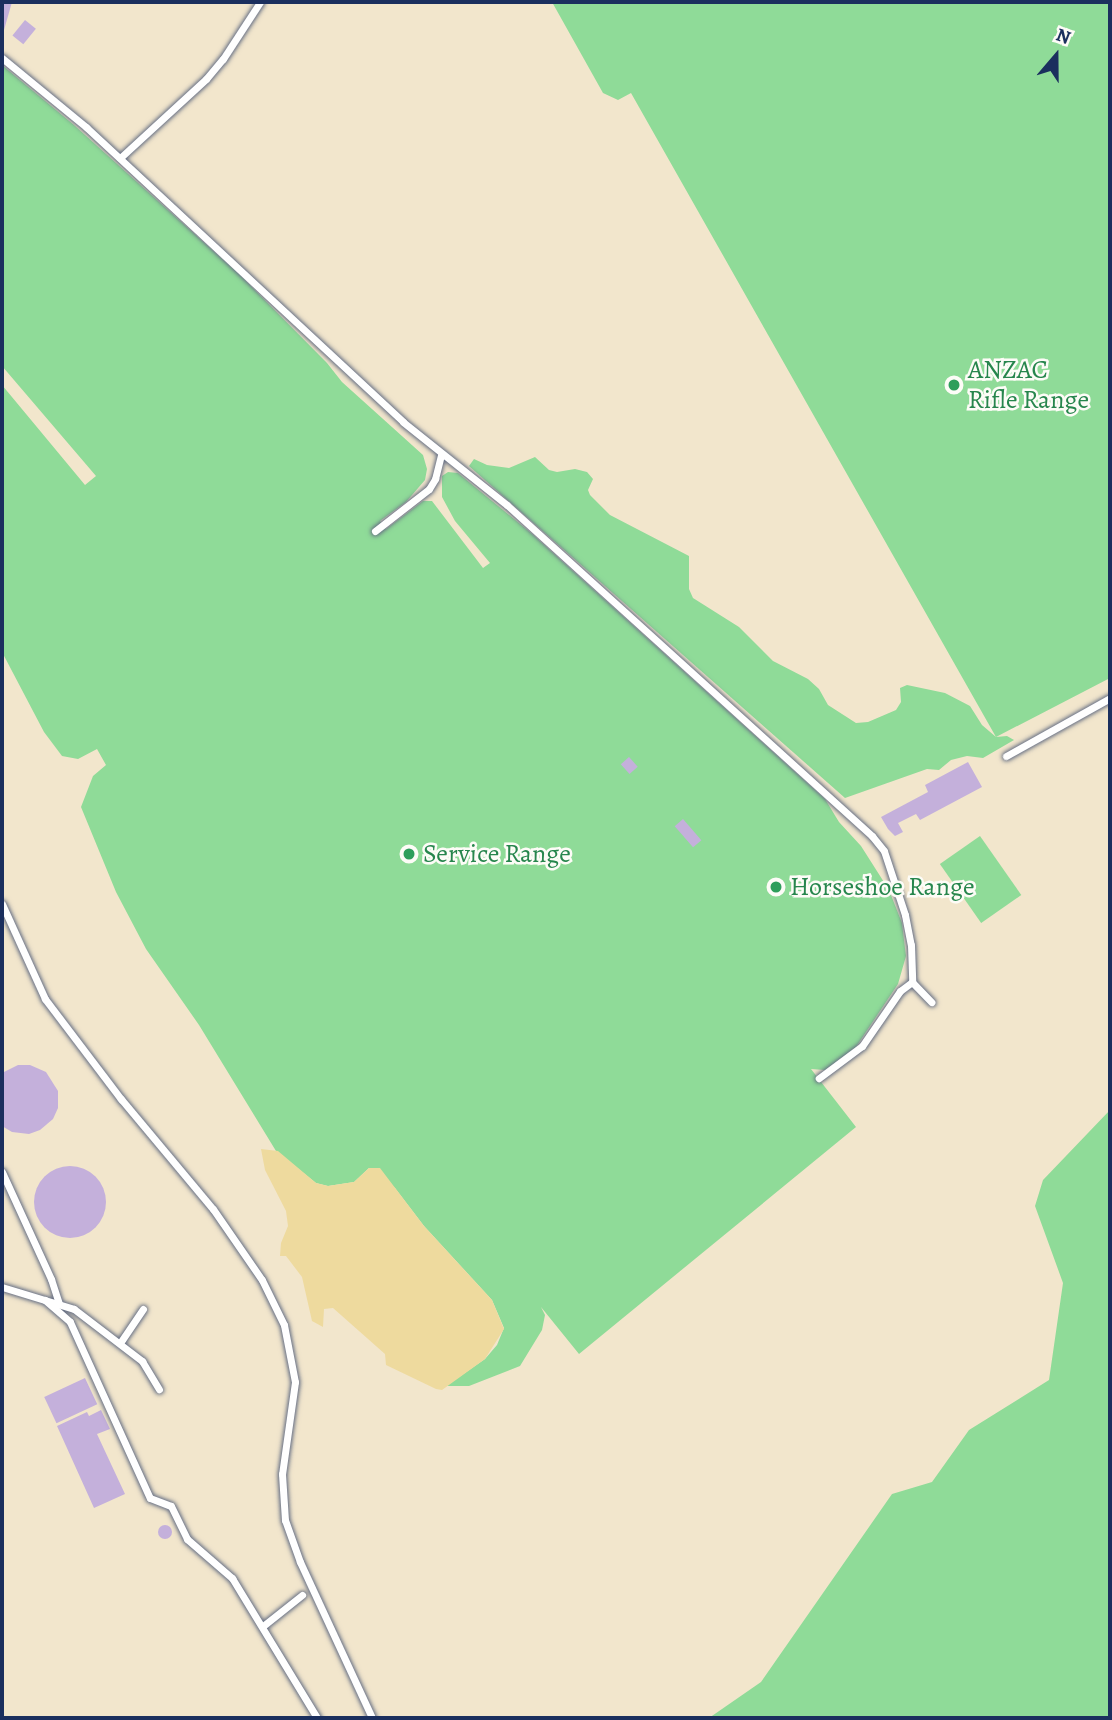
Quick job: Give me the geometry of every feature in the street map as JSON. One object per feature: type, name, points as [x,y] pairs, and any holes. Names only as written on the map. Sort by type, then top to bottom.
[{"type":"lane","points":[[121,158],[206,79],[223,59],[260,2]]},
{"type":"lane","points":[[2,58],[121,158],[440,455],[455,462],[507,505],[867,831],[884,851],[905,915],[911,946],[912,982],[931,1002]]},
{"type":"lane","points":[[375,531],[429,489],[435,479],[440,455]]},
{"type":"lane","points":[[1006,756],[1110,698]]},
{"type":"lane","points":[[2,904],[45,999],[121,1099],[213,1209],[262,1280],[284,1325],[295,1382],[282,1474],[285,1520],[300,1562],[372,1718]]},
{"type":"lane","points":[[819,1078],[863,1046],[900,991],[912,982]]},
{"type":"lane","points":[[2,1172],[51,1279],[59,1303]]},
{"type":"lane","points":[[2,1287],[74,1309],[146,1366],[159,1389]]},
{"type":"lane","points":[[45,1300],[70,1322],[150,1499],[174,1509],[187,1539],[228,1573],[263,1626],[269,1643],[317,1718]]},
{"type":"lane","points":[[120,1343],[143,1310]]},
{"type":"lane","points":[[263,1626],[302,1595]]},
{"type":"green space","name":"ANZAC Rifle Range","points":[[552,2],[1110,2],[1110,678],[996,737],[631,93],[618,100],[603,93]]},
{"type":"green space","points":[[2,65],[74,125],[241,276],[327,363],[342,382],[423,455],[427,469],[425,480],[406,502],[380,521],[386,529],[423,501],[432,501],[483,568],[490,563],[455,521],[442,497],[442,476],[448,472],[458,473],[531,533],[825,799],[839,822],[861,846],[889,890],[902,923],[906,956],[898,984],[856,1047],[825,1070],[811,1069],[856,1127],[579,1354],[541,1307],[545,1315],[542,1330],[520,1366],[469,1386],[446,1386],[485,1359],[497,1345],[504,1328],[492,1300],[424,1226],[395,1188],[369,1168],[354,1182],[328,1186],[316,1183],[276,1151],[199,1025],[146,949],[116,892],[81,807],[93,776],[106,765],[97,749],[78,759],[62,756],[44,732],[2,652],[2,385],[85,485],[96,476],[2,366]]},
{"type":"green space","points":[[535,457],[549,470],[557,472],[575,469],[587,472],[593,479],[588,490],[590,495],[610,515],[689,556],[689,589],[693,598],[739,627],[773,661],[808,679],[819,689],[828,705],[856,723],[868,722],[896,710],[901,702],[900,688],[907,685],[945,693],[970,706],[982,725],[996,737],[1007,736],[1014,740],[983,758],[967,756],[951,760],[939,770],[927,769],[845,798],[469,466],[474,459],[487,465],[509,468]]},
{"type":"green space","points":[[980,836],[1021,895],[981,923],[940,864]]},
{"type":"green space","points":[[1110,1110],[1110,1718],[709,1718],[761,1682],[892,1494],[932,1482],[969,1430],[1049,1380],[1063,1283],[1035,1206],[1043,1180]]},
{"type":"sand","points":[[261,1149],[278,1151],[316,1183],[328,1186],[354,1182],[369,1168],[380,1168],[424,1226],[492,1300],[504,1329],[485,1359],[442,1390],[436,1389],[386,1365],[385,1354],[333,1308],[324,1309],[323,1327],[312,1321],[302,1277],[286,1256],[280,1256],[281,1243],[288,1226],[286,1211],[265,1170]]},
{"type":"building","points":[[2,2],[12,2],[4,30],[2,29]]},
{"type":"building","points":[[25,20],[36,29],[23,44],[12,36]]},
{"type":"building","points":[[629,757],[638,767],[630,774],[621,764]]},
{"type":"building","points":[[968,762],[982,787],[920,820],[916,814],[898,823],[903,832],[895,836],[888,829],[881,817],[928,792],[925,785]]},
{"type":"building","points":[[683,819],[701,840],[693,847],[675,826]]},
{"type":"building","points":[[18,1065],[30,1065],[46,1072],[58,1091],[58,1108],[53,1119],[40,1130],[29,1134],[12,1132],[2,1126],[2,1073]]},
{"type":"building","points":[[70,1166],[90,1172],[100,1182],[106,1202],[100,1222],[90,1232],[70,1238],[50,1232],[40,1222],[34,1202],[40,1182],[50,1172]]},
{"type":"building","points":[[85,1378],[97,1404],[56,1423],[44,1397]]},
{"type":"building","points":[[101,1410],[110,1429],[97,1434],[125,1494],[94,1508],[57,1426],[87,1412],[89,1416]]},
{"type":"building","points":[[165,1525],[170,1527],[170,1537],[165,1539],[160,1537],[158,1532],[160,1527]]},
{"type":"place","name":"ANZAC Rifle Range","points":[[954,385]]},
{"type":"place","name":"Service Range","points":[[409,854]]},
{"type":"place","name":"Horseshoe Range","points":[[776,887]]}]
